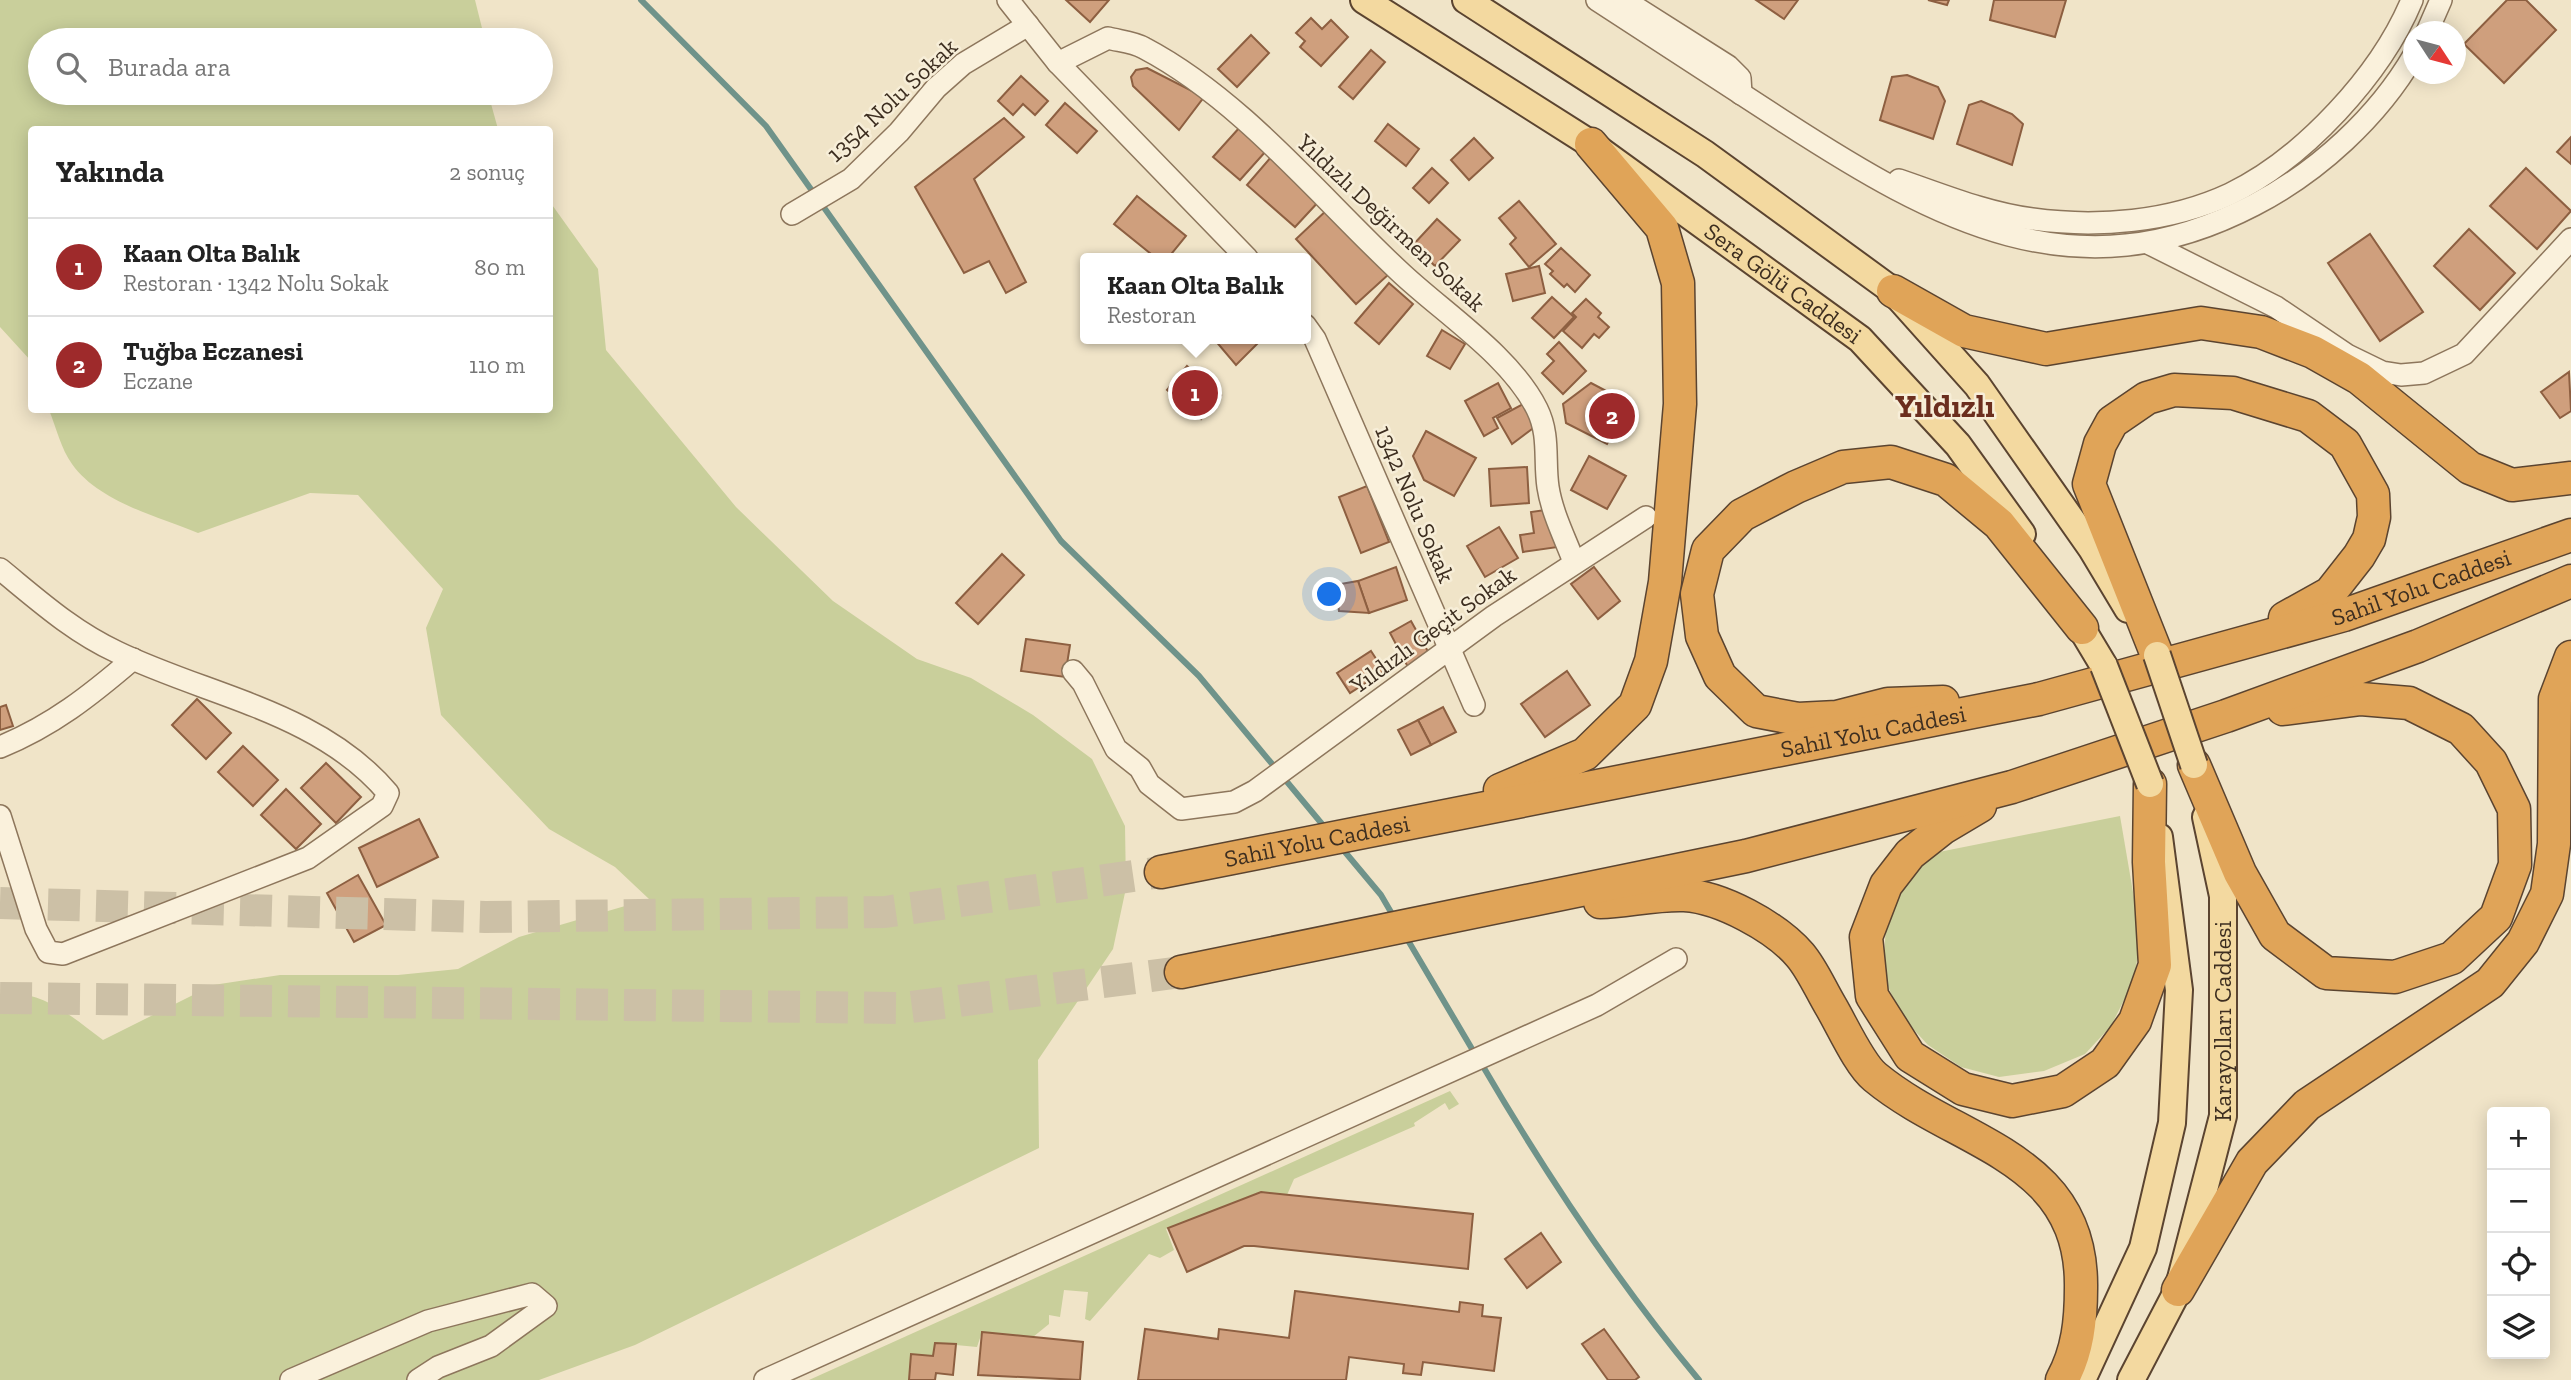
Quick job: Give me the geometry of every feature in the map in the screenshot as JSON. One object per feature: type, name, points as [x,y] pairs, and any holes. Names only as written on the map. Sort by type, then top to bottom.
[{"type":"highway","points":[[1410,823],[1537,776],[1585,754],[1635,705],[1651,661],[1664,582],[1680,404],[1678,283],[1662,228],[1591,144]]},
{"type":"highway","points":[[1893,291],[1964,331],[2046,349],[2201,323],[2261,332],[2313,352],[2359,378],[2470,468],[2512,485],[2571,478]]},
{"type":"highway","points":[[2157,655],[2089,484],[2100,444],[2112,422],[2147,398],[2174,390],[2232,393],[2308,416],[2345,444],[2373,494],[2374,517],[2369,538],[2330,593],[2237,643]]},
{"type":"highway","points":[[2039,699],[1888,704],[1837,717],[1798,719],[1756,710],[1720,676],[1702,636],[1696,594],[1708,550],[1742,515],[1796,487],[1843,467],[1891,462],[1946,480],[1999,524],[2082,628]]},
{"type":"highway","name":"Sahil Yolu Caddesi","points":[[1161,872],[2039,699],[2344,614],[2571,535]]},
{"type":"highway","name":"Sahil Yolu Caddesi","points":[[1181,972],[1746,856],[2012,787],[2226,716],[2418,646],[2571,582]]},
{"type":"highway","points":[[2178,1290],[2252,1163],[2307,1105],[2490,983],[2523,942],[2547,894],[2554,844],[2555,699],[2571,657]]},
{"type":"highway","points":[[2194,765],[2240,873],[2274,935],[2326,973],[2395,977],[2418,970],[2452,958],[2496,917],[2515,865],[2514,809],[2491,762],[2461,729],[2409,704],[2361,699],[2226,716]]},
{"type":"highway","points":[[2012,787],[1944,828],[1910,854],[1886,885],[1866,937],[1872,996],[1910,1056],[1963,1089],[2012,1101],[2063,1091],[2105,1063],[2135,1021],[2155,965],[2149,862],[2150,784]]},
{"type":"highway","points":[[1500,905],[1631,901],[1684,895],[1720,901],[1764,926],[1800,955],[1872,1075],[1913,1105],[2000,1150],[2040,1182],[2067,1214],[2082,1265],[2081,1318],[2072,1363],[2062,1380]]},
{"type":"main road","name":"Sera Gölü Caddesi","points":[[1364,0],[1591,144],[1860,339],[1958,445],[2027,541],[2104,666]]},
{"type":"main road","points":[[1466,0],[1705,154],[1893,291],[1977,385],[2092,549],[2157,655]]},
{"type":"main road","name":"Karayolları Caddesi","points":[[2131,1380],[2178,1290],[2223,1116],[2223,896],[2194,765],[2157,655]]},
{"type":"main road","name":"Karayolları Caddesi","points":[[2082,1380],[2143,1248],[2172,1123],[2179,990],[2166,877],[2150,784],[2104,666]]},
{"type":"street","points":[[1008,0],[1058,64],[1242,253]]},
{"type":"street","points":[[1597,0],[1848,163],[1903,195],[1982,230],[2057,244],[2150,244],[2200,230],[2273,195],[2353,132],[2379,105],[2403,70]]},
{"type":"street","points":[[1624,0],[1728,66],[1740,78],[1741,94]]},
{"type":"street","points":[[1848,163],[1995,212],[2032,219],[2117,221],[2154,218],[2200,206],[2231,193],[2265,172],[2331,118],[2387,49],[2412,0]]},
{"type":"street","points":[[2432,21],[2441,0]]},
{"type":"street","name":"1354 Nolu Sokak","points":[[792,214],[861,170],[936,88],[963,64],[1028,25]]},
{"type":"street","name":"Yıldızlı Değirmen Sokak","points":[[1058,64],[1108,38],[1142,47],[1198,84],[1312,182],[1398,271],[1498,358],[1537,409],[1548,447],[1548,485],[1552,505],[1574,562]]},
{"type":"street","points":[[2150,244],[2276,307],[2347,355],[2382,372],[2401,375],[2424,373],[2464,354],[2571,239]]},
{"type":"street","name":"1342 Nolu Sokak","points":[[1311,335],[1321,352],[1474,705]]},
{"type":"street","name":"Yıldızlı Geçit Sokak","points":[[1073,671],[1083,683],[1116,749],[1140,768],[1149,784],[1166,799],[1181,809],[1234,802],[1255,791],[1310,752],[1449,652],[1494,616],[1646,517]]},
{"type":"street","points":[[0,569],[72,629],[133,659],[272,713],[327,741],[369,772],[388,793],[382,806],[308,858],[63,954],[48,952],[36,929],[0,816]]},
{"type":"street","points":[[0,747],[36,733],[83,702],[133,659]]},
{"type":"street","points":[[765,1380],[1597,1005],[1676,959]]},
{"type":"street","points":[[290,1380],[428,1321],[533,1294],[546,1306],[491,1346],[438,1367],[418,1380]]},
{"type":"green space","points":[[0,0],[475,0],[482,28],[28,28],[28,105],[491,105],[497,126],[28,126],[28,358],[0,327]]},
{"type":"green space","points":[[553,206],[598,269],[606,350],[736,507],[833,601],[917,659],[971,678],[1033,715],[1092,759],[1125,826],[1126,888],[1113,949],[1038,1060],[1039,1148],[635,1345],[539,1380],[0,1380],[0,994],[29,995],[42,1000],[68,1014],[103,1040],[213,985],[280,975],[398,975],[458,969],[519,937],[649,899],[615,867],[549,829],[441,715],[426,628],[443,589],[358,495],[310,493],[198,533],[113,498],[83,477],[65,452],[50,413],[553,413]]},
{"type":"green space","points":[[2120,816],[2141,939],[2133,982],[2111,1026],[2085,1054],[2044,1071],[1999,1077],[1961,1067],[1928,1045],[1901,1016],[1883,975],[1887,908],[1929,854]]},
{"type":"green space","points":[[1450,1091],[1459,1104],[1449,1110],[1445,1103],[1414,1123],[1415,1126],[1294,1179],[1287,1195],[1260,1192],[1166,1229],[1174,1250],[1160,1258],[1149,1254],[1090,1321],[1085,1319],[1088,1292],[1064,1290],[1060,1317],[1049,1315],[1049,1324],[1033,1337],[982,1332],[977,1347],[935,1343],[933,1356],[912,1354],[909,1380],[809,1380]]},
{"type":"building","points":[[1066,0],[1109,0],[1090,22]]},
{"type":"building","points":[[1756,0],[1798,0],[1784,19]]},
{"type":"building","points":[[1928,0],[1949,0],[1947,5]]},
{"type":"building","points":[[1994,0],[2066,0],[2055,37],[1990,20]]},
{"type":"building","points":[[2507,0],[2526,0],[2556,30],[2504,83],[2466,46],[2466,42]]},
{"type":"building","points":[[1311,18],[1322,29],[1331,20],[1348,37],[1321,66],[1300,47],[1305,41],[1296,33]]},
{"type":"building","points":[[1251,35],[1269,53],[1237,87],[1218,69]]},
{"type":"building","points":[[1371,50],[1385,62],[1353,99],[1339,87]]},
{"type":"building","points":[[1147,68],[1204,97],[1179,130],[1133,86],[1131,77],[1136,70]]},
{"type":"building","points":[[1907,75],[1938,87],[1945,101],[1933,139],[1880,120],[1892,77]]},
{"type":"building","points":[[1021,76],[1048,101],[1035,115],[1023,104],[1013,115],[998,101]]},
{"type":"building","points":[[1981,101],[2012,114],[2023,124],[2012,165],[1957,144],[1969,105]]},
{"type":"building","points":[[1065,103],[1097,131],[1077,153],[1046,125]]},
{"type":"building","points":[[1004,118],[1024,137],[974,179],[1026,282],[1006,293],[989,261],[964,273],[915,187]]},
{"type":"building","points":[[1388,124],[1419,149],[1406,166],[1375,141]]},
{"type":"building","points":[[1240,127],[1266,151],[1240,180],[1213,157]]},
{"type":"building","points":[[2571,137],[2571,164],[2557,152]]},
{"type":"building","points":[[1474,138],[1493,158],[1469,180],[1451,160]]},
{"type":"building","points":[[1272,156],[1321,199],[1295,227],[1247,185]]},
{"type":"building","points":[[1432,168],[1448,183],[1429,203],[1413,188]]},
{"type":"building","points":[[2526,168],[2571,211],[2537,249],[2490,206]]},
{"type":"building","points":[[1137,196],[1186,236],[1172,253],[1150,253],[1114,224]]},
{"type":"building","points":[[1519,201],[1556,244],[1529,267],[1510,244],[1516,238],[1499,218]]},
{"type":"building","points":[[1329,208],[1389,274],[1356,304],[1296,239]]},
{"type":"building","points":[[1437,219],[1460,240],[1435,266],[1413,245]]},
{"type":"building","points":[[2469,229],[2515,273],[2480,310],[2434,266]]},
{"type":"building","points":[[2370,234],[2423,312],[2380,341],[2328,263]]},
{"type":"building","points":[[1561,248],[1590,275],[1575,292],[1567,284],[1564,287],[1550,274],[1553,271],[1545,264]]},
{"type":"building","points":[[1539,266],[1545,293],[1513,301],[1506,274]]},
{"type":"building","points":[[1389,283],[1413,304],[1379,344],[1355,323]]},
{"type":"building","points":[[1552,297],[1574,317],[1554,338],[1532,318]]},
{"type":"building","points":[[1586,299],[1601,313],[1598,317],[1609,327],[1599,338],[1594,334],[1582,348],[1563,331],[1576,317],[1572,313]]},
{"type":"building","points":[[1442,330],[1465,344],[1450,369],[1427,356]]},
{"type":"building","points":[[1559,342],[1586,371],[1563,394],[1542,373],[1554,361],[1547,354]]},
{"type":"building","points":[[1218,344],[1257,344],[1236,365]]},
{"type":"building","points":[[1187,366],[1221,395],[1201,419],[1167,390]]},
{"type":"building","points":[[2569,372],[2571,411],[2560,418],[2541,392]]},
{"type":"building","points":[[1498,383],[1511,408],[1493,418],[1498,428],[1484,436],[1465,401]]},
{"type":"building","points":[[1591,383],[1629,403],[1607,444],[1566,423],[1563,404]]},
{"type":"building","points":[[1523,404],[1536,426],[1512,444],[1497,418]]},
{"type":"building","points":[[1426,431],[1476,458],[1454,496],[1424,480],[1413,456]]},
{"type":"building","points":[[1589,456],[1626,476],[1607,509],[1571,490]]},
{"type":"building","points":[[1527,467],[1529,503],[1491,506],[1489,469]]},
{"type":"building","points":[[1367,486],[1389,542],[1361,553],[1339,497]]},
{"type":"building","points":[[1552,509],[1558,547],[1523,552],[1520,535],[1534,533],[1531,512]]},
{"type":"building","points":[[1499,527],[1518,558],[1485,577],[1467,546]]},
{"type":"building","points":[[1002,554],[1024,575],[978,624],[956,603]]},
{"type":"building","points":[[1396,567],[1407,600],[1369,613],[1358,581]]},
{"type":"building","points":[[1594,567],[1620,601],[1598,619],[1571,584]]},
{"type":"building","points":[[1358,581],[1369,613],[1339,611],[1335,585]]},
{"type":"building","points":[[1411,621],[1431,657],[1409,669],[1390,633]]},
{"type":"building","points":[[1026,639],[1070,645],[1065,677],[1021,671]]},
{"type":"building","points":[[1371,651],[1384,671],[1350,693],[1337,673]]},
{"type":"building","points":[[1567,671],[1590,705],[1545,737],[1521,704]]},
{"type":"building","points":[[197,699],[231,733],[206,759],[172,725]]},
{"type":"building","points":[[6,705],[13,726],[0,730],[0,707]]},
{"type":"building","points":[[1443,707],[1456,732],[1431,745],[1418,720]]},
{"type":"building","points":[[1418,720],[1431,745],[1411,755],[1398,730]]},
{"type":"building","points":[[243,746],[278,780],[253,806],[218,772]]},
{"type":"building","points":[[326,763],[361,797],[336,823],[301,788]]},
{"type":"building","points":[[286,789],[321,824],[296,849],[261,815]]},
{"type":"building","points":[[419,819],[438,857],[377,887],[359,848]]},
{"type":"building","points":[[358,875],[386,925],[354,942],[327,893]]},
{"type":"building","points":[[1261,1192],[1473,1214],[1468,1269],[1244,1246],[1187,1272],[1168,1228]]},
{"type":"building","points":[[1541,1233],[1561,1262],[1527,1288],[1505,1259]]},
{"type":"building","points":[[1295,1291],[1459,1312],[1460,1302],[1483,1305],[1482,1316],[1501,1318],[1494,1371],[1423,1362],[1421,1375],[1403,1373],[1404,1364],[1349,1357],[1346,1380],[1138,1380],[1145,1329],[1218,1339],[1219,1329],[1289,1338]]},
{"type":"building","points":[[1604,1329],[1639,1377],[1635,1380],[1608,1380],[1582,1344]]},
{"type":"building","points":[[982,1332],[1083,1342],[1080,1380],[978,1375]]},
{"type":"building","points":[[935,1343],[956,1344],[953,1375],[936,1373],[935,1380],[909,1380],[911,1354],[933,1356]]},
{"type":"waterway","points":[[641,0],[766,126],[1061,541],[1199,676],[1327,830]]},
{"type":"waterway","points":[[1340,846],[1381,895],[1395,919]]},
{"type":"waterway","points":[[1406,937],[1475,1054]]},
{"type":"waterway","points":[[1481,1063],[1530,1145],[1611,1266],[1699,1380]]},
{"type":"tunnel","points":[[0,903],[485,917],[885,912],[1161,872]]},
{"type":"tunnel","points":[[0,998],[904,1008],[1181,972]]},
{"type":"place","name":"Kaan Olta Balık","points":[[1195,393]]},
{"type":"place","name":"Tuğba Eczanesi","points":[[1612,416]]},
{"type":"district","name":"Yıldızlı","points":[[1945,406]]}]
